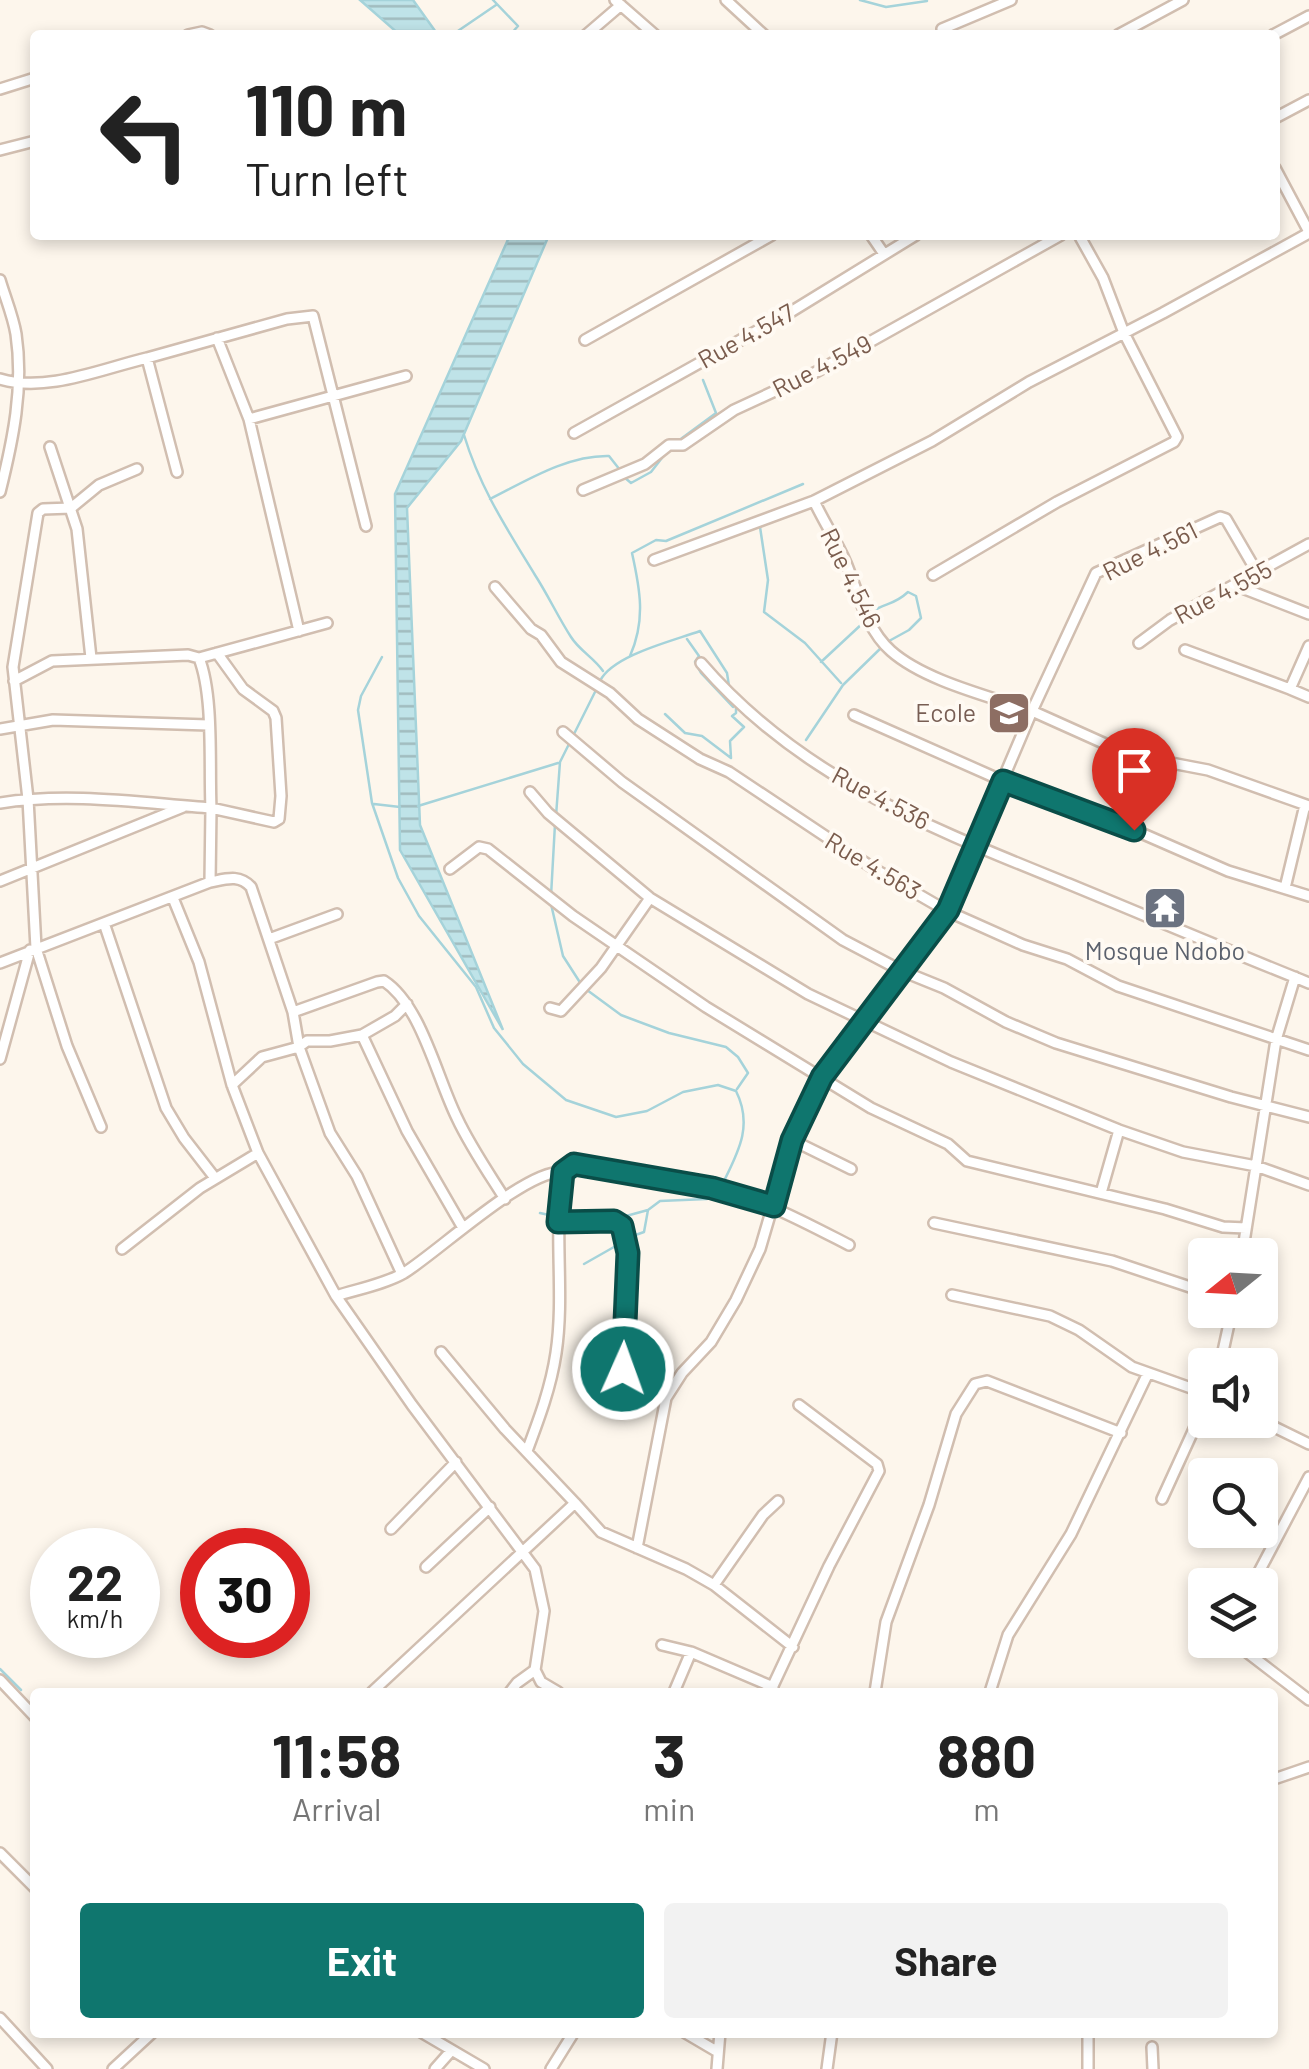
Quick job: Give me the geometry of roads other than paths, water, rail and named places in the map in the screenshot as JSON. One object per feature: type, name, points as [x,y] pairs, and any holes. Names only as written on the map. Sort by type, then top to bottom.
[{"type":"street","points":[[942,29],[1012,0]]},
{"type":"street","points":[[1127,30],[1183,0]]},
{"type":"street","points":[[591,30],[618,2],[649,30]]},
{"type":"street","points":[[731,2],[759,30]]},
{"type":"street","points":[[1280,31],[1309,16]]},
{"type":"street","points":[[0,89],[30,80]]},
{"type":"street","points":[[1280,115],[1309,100]]},
{"type":"street","points":[[0,150],[30,142]]},
{"type":"street","points":[[654,560],[814,501],[932,441],[1029,382],[1309,233],[1280,178]]},
{"type":"street","points":[[585,340],[763,240]]},
{"type":"street","points":[[875,240],[884,254]]},
{"type":"street","name":"Rue 4.547","points":[[574,433],[789,313],[908,240]]},
{"type":"street","name":"Rue 4.549","points":[[583,490],[645,464],[670,445],[683,445],[734,410],[816,372],[1052,240]]},
{"type":"street","points":[[933,575],[1177,437],[1124,334],[1104,278],[1082,240]]},
{"type":"street","points":[[0,280],[16,332],[19,385],[0,492]]},
{"type":"street","points":[[0,379],[19,385],[39,384],[304,315],[313,316],[366,526]]},
{"type":"street","points":[[217,338],[249,419],[299,630]]},
{"type":"street","points":[[147,358],[177,472]]},
{"type":"street","points":[[249,419],[406,376]]},
{"type":"street","points":[[50,446],[77,529],[91,658]]},
{"type":"street","points":[[0,1059],[33,949],[33,868],[22,727],[13,667],[35,519],[43,510],[71,508],[99,485],[136,469]]},
{"type":"street","name":"Rue 4.546","points":[[814,501],[864,608],[892,653],[926,673],[1032,711],[1130,755],[1208,770],[1307,805]]},
{"type":"street","name":"Rue 4.561","points":[[1032,711],[1100,570],[1220,517],[1226,519],[1258,574]]},
{"type":"street","name":"Rue 4.555","points":[[1140,643],[1170,620],[1309,544]]},
{"type":"street","name":"Rue 4.563","points":[[495,586],[561,662],[602,687],[638,719],[948,910],[1023,944],[1067,958],[1118,986],[1309,1050]]},
{"type":"street","points":[[1237,586],[1309,614]]},
{"type":"street","points":[[14,680],[52,661],[188,655],[199,658],[327,623]]},
{"type":"street","points":[[1290,690],[1309,646]]},
{"type":"street","points":[[1185,650],[1309,697]]},
{"type":"street","points":[[0,803],[28,798],[146,800],[210,808],[269,824],[279,818],[281,796],[273,711],[243,689],[217,653]]},
{"type":"street","points":[[199,658],[204,669],[208,725],[210,882]]},
{"type":"street","name":"Rue 4.536","points":[[701,664],[736,704],[804,757],[896,810],[1309,983]]},
{"type":"street","points":[[0,668],[13,667]]},
{"type":"street","points":[[638,1548],[666,1398],[711,1342],[736,1300],[760,1248],[792,1140],[822,1077],[948,910],[1032,711]]},
{"type":"street","points":[[854,715],[1003,781],[1134,830],[1228,871],[1309,896]]},
{"type":"street","points":[[0,729],[54,720],[208,725]]},
{"type":"street","points":[[562,732],[622,782],[843,940],[902,972],[944,988],[1056,1043],[1309,1117]]},
{"type":"street","points":[[530,792],[548,813],[650,898],[769,973],[951,1062],[1118,1130],[1183,1152],[1256,1166],[1309,1184]]},
{"type":"street","points":[[1285,888],[1307,805]]},
{"type":"street","points":[[0,881],[186,806]]},
{"type":"street","points":[[450,868],[483,847],[572,916],[706,1007],[871,1108],[948,1144],[968,1161],[1223,1227],[1246,1228]]},
{"type":"street","points":[[0,963],[210,882],[238,877],[245,881],[269,940],[293,1012],[299,1047],[330,1134],[357,1176],[402,1274]]},
{"type":"street","points":[[173,898],[199,962],[232,1086],[258,1153],[336,1296],[524,1550],[540,1582],[544,1611],[535,1670],[541,1682],[551,1688]]},
{"type":"street","points":[[550,1008],[561,1011],[601,968],[650,898]]},
{"type":"street","points":[[269,940],[337,914]]},
{"type":"street","points":[[104,923],[166,1108],[215,1178]]},
{"type":"street","points":[[33,949],[101,1127]]},
{"type":"street","points":[[1245,1238],[1276,1040],[1295,977]]},
{"type":"street","points":[[293,1012],[384,981],[407,1004],[460,1124],[505,1198]]},
{"type":"street","points":[[232,1086],[262,1057],[307,1041],[330,1042],[362,1035],[395,1016],[407,1004]]},
{"type":"street","points":[[362,1035],[407,1131],[463,1228]]},
{"type":"street","points":[[1101,1193],[1118,1130]]},
{"type":"street","points":[[792,1140],[851,1170]]},
{"type":"street","points":[[122,1249],[215,1178],[258,1153]]},
{"type":"street","points":[[336,1296],[402,1274],[505,1198],[574,1164],[712,1188],[774,1206],[849,1245]]},
{"type":"street","points":[[527,1451],[546,1398],[556,1350],[558,1222],[563,1172]]},
{"type":"street","points":[[558,1222],[614,1221],[622,1226],[628,1253],[623,1369]]},
{"type":"street","points":[[934,1223],[1112,1261],[1188,1286]]},
{"type":"street","points":[[952,1295],[1050,1316],[1079,1330],[1112,1356],[1188,1387]]},
{"type":"street","points":[[441,1352],[600,1532],[714,1585],[793,1647]]},
{"type":"street","points":[[991,1688],[1008,1636],[1071,1534],[1148,1373]]},
{"type":"street","points":[[876,1688],[886,1622],[929,1505],[956,1414],[975,1384],[987,1381],[1121,1432]]},
{"type":"street","points":[[773,1688],[879,1471],[876,1464],[800,1406]]},
{"type":"street","points":[[1278,1429],[1309,1444]]},
{"type":"street","points":[[1162,1499],[1190,1438]]},
{"type":"street","points":[[391,1529],[456,1462]]},
{"type":"street","points":[[1261,1568],[1309,1477]]},
{"type":"street","points":[[714,1585],[763,1515],[778,1501]]},
{"type":"street","points":[[376,1688],[575,1503]]},
{"type":"street","points":[[426,1567],[490,1508]]},
{"type":"street","points":[[662,1645],[691,1652],[768,1688]]},
{"type":"street","points":[[676,1688],[691,1652]]},
{"type":"street","points":[[1254,1658],[1309,1700]]},
{"type":"street","points":[[513,1688],[535,1670]]},
{"type":"street","points":[[0,1680],[30,1712]]},
{"type":"street","points":[[1278,1778],[1309,1767]]},
{"type":"street","points":[[0,1853],[30,1883]]},
{"type":"street","points":[[0,2018],[47,2069]]},
{"type":"street","points":[[113,2069],[147,2038]]},
{"type":"street","points":[[430,2038],[484,2069]]},
{"type":"street","points":[[551,2069],[570,2038]]},
{"type":"street","points":[[694,2038],[718,2052]]},
{"type":"street","points":[[717,2069],[719,2038]]},
{"type":"street","points":[[827,2069],[831,2038]]},
{"type":"street","points":[[1088,2038],[1088,2069]]},
{"type":"street","points":[[1152,2047],[1153,2069]]},
{"type":"street","points":[[435,2069],[451,2051]]},
{"type":"water","points":[[360,0],[413,0],[434,30],[394,30]]},
{"type":"water","points":[[508,240],[547,240],[461,441],[407,508],[420,825],[503,1030],[400,850],[395,494]]},
{"type":"waterway","points":[[493,0],[518,26],[514,30]]},
{"type":"waterway","points":[[860,0],[886,7],[927,1]]},
{"type":"waterway","points":[[459,30],[496,5]]},
{"type":"waterway","points":[[678,441],[716,413],[703,380]]},
{"type":"waterway","points":[[464,435],[495,508],[566,629],[603,671]]},
{"type":"waterway","points":[[624,477],[631,483],[651,472],[665,454]]},
{"type":"waterway","points":[[490,499],[547,470],[578,460],[609,456],[620,470]]},
{"type":"waterway","points":[[630,656],[640,617],[632,553],[656,540],[666,541],[803,484]]},
{"type":"waterway","points":[[760,527],[768,580],[764,612],[805,643],[841,683]]},
{"type":"waterway","points":[[869,616],[908,592],[916,596],[921,618],[889,641]]},
{"type":"waterway","points":[[821,662],[864,622]]},
{"type":"waterway","points":[[600,681],[630,656],[700,631],[727,673],[729,686]]},
{"type":"waterway","points":[[687,639],[699,656],[695,662],[701,673],[733,707]]},
{"type":"waterway","points":[[806,740],[843,685],[883,646]]},
{"type":"waterway","points":[[382,657],[361,696],[358,710],[372,803],[398,878],[419,916],[476,987],[494,1028],[523,1064],[566,1100],[616,1117],[647,1111],[683,1092],[718,1085],[736,1091],[744,1117],[743,1128],[738,1152],[721,1187]]},
{"type":"waterway","points":[[574,734],[597,688]]},
{"type":"waterway","points":[[665,714],[685,733],[702,736],[731,758],[730,741],[744,727],[732,716],[736,703]]},
{"type":"waterway","points":[[556,816],[560,762],[570,742]]},
{"type":"waterway","points":[[418,806],[558,763]]},
{"type":"waterway","points":[[374,804],[400,807]]},
{"type":"waterway","points":[[551,896],[555,824]]},
{"type":"waterway","points":[[551,904],[563,956],[581,984]]},
{"type":"waterway","points":[[587,990],[621,1015],[669,1033],[726,1047],[748,1073],[737,1089]]},
{"type":"waterway","points":[[615,1219],[648,1210],[660,1201],[707,1199],[716,1194]]},
{"type":"waterway","points":[[627,1238],[644,1232],[648,1210]]},
{"type":"waterway","points":[[540,1213],[558,1217]]},
{"type":"waterway","points":[[584,1264],[621,1243]]},
{"type":"waterway","points":[[0,1669],[21,1690]]},
{"type":"place","name":"Ecole","points":[[1009,713]]},
{"type":"place","name":"Mosque Ndobo","points":[[1165,908]]}]
